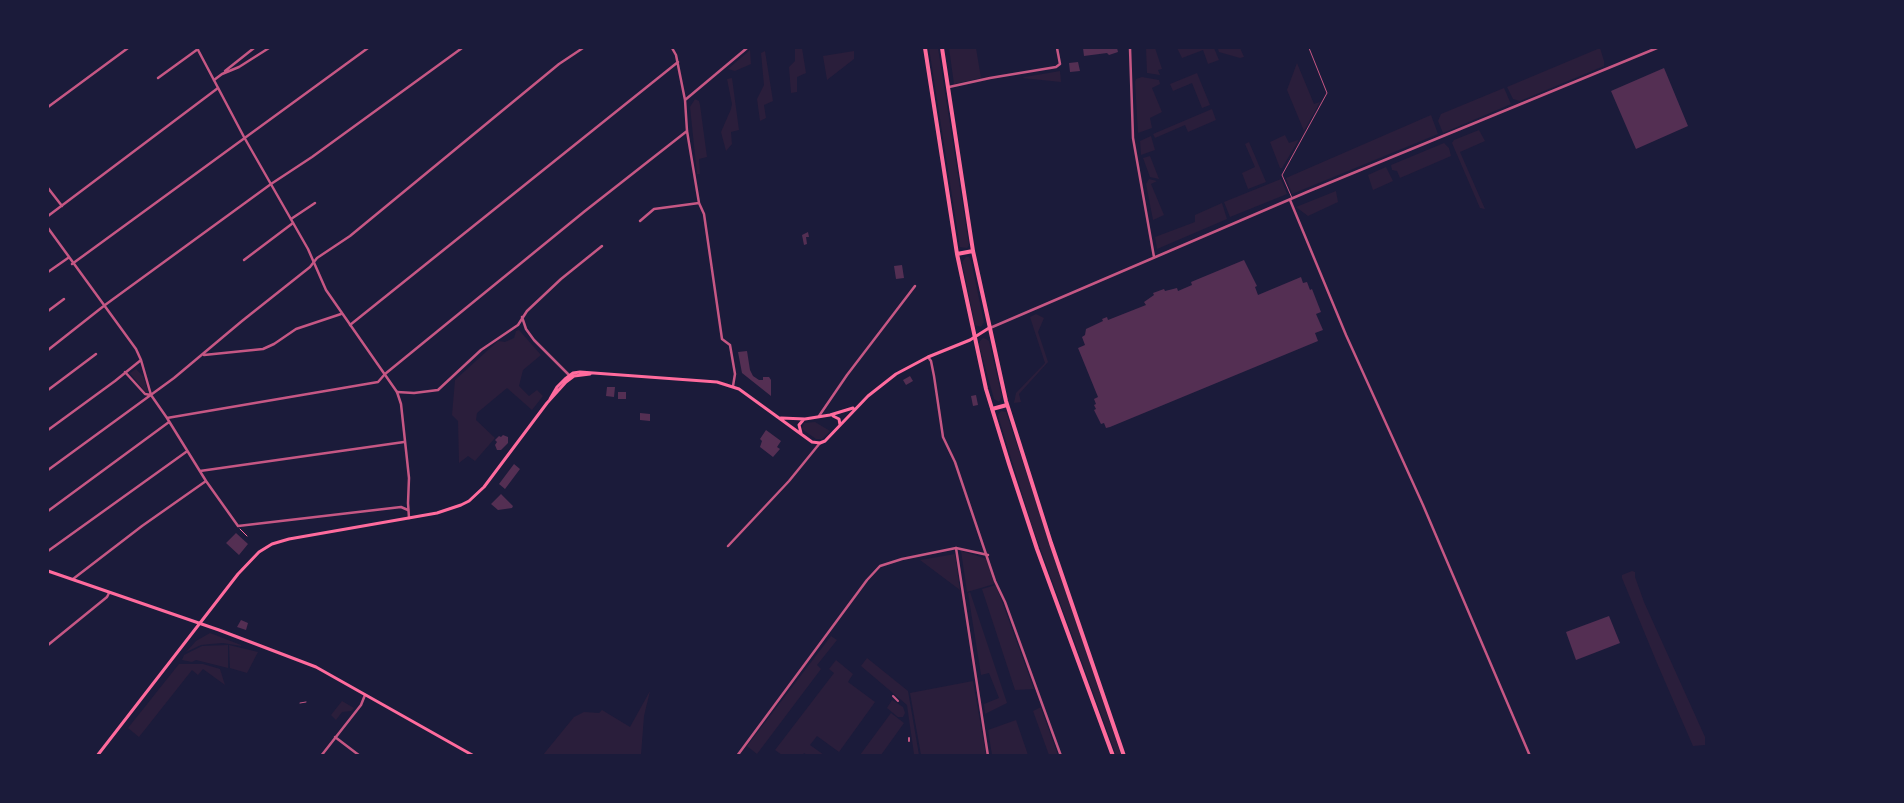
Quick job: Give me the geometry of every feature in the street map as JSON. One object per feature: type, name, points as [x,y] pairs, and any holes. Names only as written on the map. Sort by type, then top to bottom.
[{"type":"highway","points":[[925,48],[957,254],[974,338],[992,409],[1037,548],[1112,756]]},
{"type":"highway","points":[[942,48],[973,251],[1007,405],[1045,526],[1124,756]]},
{"type":"highway","points":[[957,254],[973,251]]},
{"type":"highway","points":[[992,409],[1007,405]]},
{"type":"main road","points":[[97,756],[245,566],[265,548],[289,539],[444,511],[469,501],[490,479],[549,401],[557,387],[569,375],[580,372],[709,381],[733,386],[812,442],[820,444],[826,441],[856,407],[887,380],[928,357],[974,338],[989,328]]},
{"type":"main road","points":[[549,401],[572,378],[590,374]]},
{"type":"main road","points":[[779,418],[791,420],[805,419],[830,415],[856,407]]},
{"type":"main road","points":[[830,415],[837,417],[840,425]]},
{"type":"main road","points":[[801,434],[799,425],[805,419]]},
{"type":"main road","points":[[48,571],[316,667],[474,756]]},
{"type":"street","points":[[48,107],[128,48]]},
{"type":"street","points":[[158,78],[198,48],[244,137],[314,262],[326,290],[397,392],[409,478],[409,518]]},
{"type":"street","points":[[214,80],[254,48]]},
{"type":"street","points":[[222,74],[239,67],[269,48]]},
{"type":"street","points":[[72,264],[368,48]]},
{"type":"street","points":[[48,350],[271,184],[312,157],[462,48]]},
{"type":"street","points":[[48,470],[174,378],[317,258],[350,236],[559,64],[583,48]]},
{"type":"street","points":[[672,48],[678,62],[687,131],[699,203],[703,208],[722,339],[730,344],[735,374],[733,386]]},
{"type":"street","points":[[684,100],[747,48]]},
{"type":"street","points":[[948,87],[990,78],[1056,68],[1060,64],[1057,48]]},
{"type":"street","points":[[1130,48],[1133,138],[1154,257]]},
{"type":"street","points":[[989,328],[1154,257],[1657,48]]},
{"type":"street","points":[[350,325],[678,62]]},
{"type":"street","points":[[48,216],[218,88]]},
{"type":"street","points":[[167,418],[378,382],[385,374],[498,284],[585,211],[687,131]]},
{"type":"street","points":[[48,188],[62,206]]},
{"type":"street","points":[[1291,200],[1345,334],[1423,505],[1530,756]]},
{"type":"street","points":[[244,260],[315,203]]},
{"type":"street","points":[[640,221],[654,209],[699,203]]},
{"type":"street","points":[[48,228],[72,264],[136,349],[151,395],[186,451],[238,526],[401,507],[408,510]]},
{"type":"street","points":[[397,392],[414,393],[438,390],[482,350],[518,325],[561,279],[602,246]]},
{"type":"street","points":[[48,272],[68,258]]},
{"type":"street","points":[[819,416],[847,375],[915,286]]},
{"type":"street","points":[[48,311],[64,299]]},
{"type":"street","points":[[203,355],[263,349],[296,329],[341,314]]},
{"type":"street","points":[[523,318],[526,329],[534,340],[569,375]]},
{"type":"street","points":[[48,390],[96,354]]},
{"type":"street","points":[[928,357],[934,376],[943,437],[955,462],[996,581],[1061,756]]},
{"type":"street","points":[[48,430],[116,381],[141,360]]},
{"type":"street","points":[[125,372],[145,394],[151,395]]},
{"type":"street","points":[[48,511],[169,422]]},
{"type":"street","points":[[200,471],[404,442]]},
{"type":"street","points":[[728,546],[795,475],[820,444]]},
{"type":"street","points":[[48,551],[186,451]]},
{"type":"street","points":[[72,580],[142,526],[206,481]]},
{"type":"street","points":[[736,756],[880,566],[902,559],[956,548],[988,555]]},
{"type":"street","points":[[956,548],[988,756]]},
{"type":"street","points":[[48,645],[107,597],[109,593]]},
{"type":"street","points":[[321,756],[360,705],[365,695]]},
{"type":"street","points":[[893,696],[898,701]]},
{"type":"street","points":[[335,737],[360,756]]},
{"type":"lane","points":[[1291,200],[1282,175],[1327,93],[1309,48]]},
{"type":"lane","points":[[300,703],[306,702]]},
{"type":"path","points":[[238,526],[246,536]]},
{"type":"shaded area","points":[[795,48],[802,48],[806,73],[797,77],[797,92],[791,93],[789,67],[795,61]]},
{"type":"shaded area","points":[[929,48],[938,48],[969,245],[967,248],[960,247]]},
{"type":"shaded area","points":[[949,48],[976,48],[981,78],[954,84]]},
{"type":"shaded area","points":[[1146,48],[1155,48],[1162,69],[1158,70],[1160,75],[1147,73]]},
{"type":"shaded area","points":[[1177,48],[1214,48],[1219,60],[1208,64],[1203,50],[1182,58]]},
{"type":"shaded area","points":[[1240,48],[1244,57],[1240,58],[1219,52],[1218,49]]},
{"type":"shaded area","points":[[1600,48],[1604,66],[1520,101],[1513,99],[1507,87]]},
{"type":"shaded area","points":[[750,50],[751,64],[735,71],[728,69]]},
{"type":"shaded area","points":[[765,51],[773,101],[764,105],[766,118],[760,121],[757,99],[764,85],[761,53]]},
{"type":"shaded area","points":[[854,51],[854,59],[827,80],[823,56]]},
{"type":"shaded area","points":[[1297,63],[1314,104],[1320,102],[1304,131],[1287,90]]},
{"type":"shaded area","points":[[1060,71],[1061,82],[1022,78],[1025,77]]},
{"type":"shaded area","points":[[1197,73],[1210,105],[1202,108],[1192,83],[1173,91],[1170,84]]},
{"type":"shaded area","points":[[1142,77],[1159,80],[1160,84],[1152,88],[1162,112],[1150,118],[1152,128],[1138,133],[1135,82],[1136,79]]},
{"type":"shaded area","points":[[732,78],[739,130],[731,132],[732,144],[726,151],[721,132],[731,109],[732,104],[727,79]]},
{"type":"shaded area","points":[[1504,88],[1511,104],[1443,133],[1438,121],[1441,114]]},
{"type":"shaded area","points":[[695,99],[699,101],[700,105],[707,157],[699,159],[700,174],[697,174],[690,107]]},
{"type":"shaded area","points":[[1212,109],[1216,120],[1188,132],[1185,125],[1155,138],[1153,134]]},
{"type":"shaded area","points":[[1431,115],[1438,134],[1292,194],[1286,178]]},
{"type":"shaded area","points":[[1479,130],[1485,141],[1460,152],[1485,209],[1480,208],[1452,143],[1454,140]]},
{"type":"shaded area","points":[[1285,135],[1289,143],[1298,141],[1282,168],[1280,168],[1270,142]]},
{"type":"shaded area","points":[[1151,136],[1155,150],[1141,155],[1140,141]]},
{"type":"shaded area","points":[[1249,142],[1266,182],[1248,189],[1242,173],[1255,167],[1245,144]]},
{"type":"shaded area","points":[[1444,143],[1449,148],[1451,156],[1400,178],[1397,171],[1392,170],[1391,165]]},
{"type":"shaded area","points":[[1150,156],[1159,179],[1150,177],[1143,158]]},
{"type":"shaded area","points":[[1386,167],[1393,181],[1373,190],[1368,175]]},
{"type":"shaded area","points":[[1149,179],[1157,181],[1151,184],[1164,215],[1153,220],[1146,184]]},
{"type":"shaded area","points":[[1281,179],[1287,194],[1230,217],[1224,202]]},
{"type":"shaded area","points":[[1336,191],[1338,202],[1308,216],[1296,207]]},
{"type":"shaded area","points":[[1222,203],[1227,219],[1157,249],[1155,237],[1195,222],[1195,215]]},
{"type":"shaded area","points":[[966,257],[969,257],[971,261],[984,322],[981,327],[975,325],[962,262]]},
{"type":"shaded area","points":[[1036,314],[1044,318],[1038,332],[1048,362],[1019,394],[1021,402],[1014,403],[1016,393],[1045,363],[1030,317]]},
{"type":"shaded area","points":[[519,330],[541,355],[523,370],[519,386],[529,396],[537,390],[543,396],[532,410],[507,388],[477,413],[476,420],[495,438],[475,461],[468,456],[459,463],[458,421],[452,415],[455,380],[498,341],[505,342],[514,338],[516,331]]},
{"type":"shaded area","points":[[983,338],[989,341],[1002,397],[999,402],[994,399],[979,345]]},
{"type":"shaded area","points":[[136,369],[143,376],[148,391],[146,393],[130,373]]},
{"type":"shaded area","points":[[1001,411],[1006,412],[1121,755],[1116,755],[1032,526],[999,419],[998,415]]},
{"type":"shaded area","points":[[815,422],[830,431],[822,439],[816,439],[802,429],[804,423]]},
{"type":"shaded area","points":[[961,551],[987,559],[994,584],[967,592]]},
{"type":"shaded area","points":[[955,554],[960,590],[920,560]]},
{"type":"shaded area","points":[[1632,571],[1635,572],[1644,602],[1705,737],[1705,745],[1693,746],[1657,663],[1622,578],[1622,575]]},
{"type":"shaded area","points":[[996,585],[1034,689],[1015,690],[982,589]]},
{"type":"shaded area","points":[[970,592],[1007,703],[985,714],[984,704],[999,698],[989,673],[981,675],[968,593]]},
{"type":"shaded area","points":[[210,633],[241,646],[223,643],[210,644],[201,645],[186,652],[196,641]]},
{"type":"shaded area","points":[[831,636],[837,640],[817,665],[821,669],[757,754],[747,746]]},
{"type":"shaded area","points":[[228,645],[228,668],[196,660],[192,662],[182,660],[184,655],[202,646]]},
{"type":"shaded area","points":[[229,645],[258,652],[247,673],[230,668]]},
{"type":"shaded area","points":[[867,658],[908,691],[919,755],[914,754],[907,705],[861,666]]},
{"type":"shaded area","points":[[836,660],[853,674],[848,682],[875,702],[839,752],[817,736],[810,745],[824,755],[807,755],[804,753],[803,755],[782,755],[775,750],[834,673],[829,669]]},
{"type":"shaded area","points":[[179,664],[203,664],[220,669],[225,685],[203,669],[198,675],[192,670],[139,737],[128,728]]},
{"type":"shaded area","points":[[973,681],[986,755],[921,755],[910,693]]},
{"type":"shaded area","points":[[650,691],[644,716],[641,755],[543,755],[574,717],[584,712],[599,713],[602,710],[630,727]]},
{"type":"shaded area","points":[[892,700],[903,707],[905,713],[903,717],[898,717],[887,708]]},
{"type":"shaded area","points":[[342,701],[354,708],[351,711],[342,712],[336,720],[331,715]]},
{"type":"shaded area","points":[[1041,707],[1058,755],[1049,755],[1033,711]]},
{"type":"shaded area","points":[[891,713],[904,723],[881,755],[860,755]]},
{"type":"shaded area","points":[[1016,720],[1028,755],[992,755],[988,730]]},
{"type":"building","points":[[1083,48],[1117,48],[1118,52],[1109,55],[1107,53],[1084,56]]},
{"type":"building","points":[[1078,62],[1080,71],[1070,72],[1069,63]]},
{"type":"building","points":[[1664,68],[1688,126],[1636,149],[1611,91]]},
{"type":"building","points":[[808,232],[809,237],[806,237],[807,244],[804,245],[802,235]]},
{"type":"building","points":[[1244,260],[1257,286],[1255,287],[1258,295],[1301,277],[1303,283],[1307,282],[1310,290],[1312,289],[1321,312],[1316,314],[1323,330],[1315,333],[1318,341],[1110,427],[1106,428],[1104,423],[1101,424],[1094,410],[1096,409],[1094,405],[1096,404],[1094,399],[1098,397],[1078,348],[1085,345],[1082,337],[1085,335],[1086,329],[1107,317],[1108,320],[1146,305],[1144,302],[1154,295],[1153,293],[1164,289],[1165,291],[1177,288],[1178,291],[1192,285],[1191,282]]},
{"type":"building","points":[[902,265],[904,278],[896,279],[894,266]]},
{"type":"building","points":[[747,351],[750,370],[753,376],[759,380],[763,380],[763,377],[769,377],[771,380],[771,396],[742,373],[738,352]]},
{"type":"building","points":[[910,376],[913,381],[906,385],[903,380]]},
{"type":"building","points":[[607,387],[615,387],[614,397],[606,396]]},
{"type":"building","points":[[618,392],[626,392],[626,399],[618,399]]},
{"type":"building","points":[[976,395],[978,405],[973,406],[971,396]]},
{"type":"building","points":[[640,413],[650,414],[650,421],[640,420]]},
{"type":"building","points":[[766,430],[781,441],[777,447],[780,449],[773,457],[760,447],[762,441],[760,439]]},
{"type":"building","points":[[503,435],[508,437],[508,443],[501,450],[497,450],[495,445],[497,442],[495,440]]},
{"type":"building","points":[[514,464],[520,469],[505,489],[499,484]]},
{"type":"building","points":[[501,494],[513,506],[512,508],[498,510],[491,504]]},
{"type":"building","points":[[236,533],[248,544],[239,555],[226,543]]},
{"type":"building","points":[[1609,616],[1620,643],[1576,660],[1566,632]]},
{"type":"building","points":[[241,620],[248,623],[246,630],[237,627]]}]
